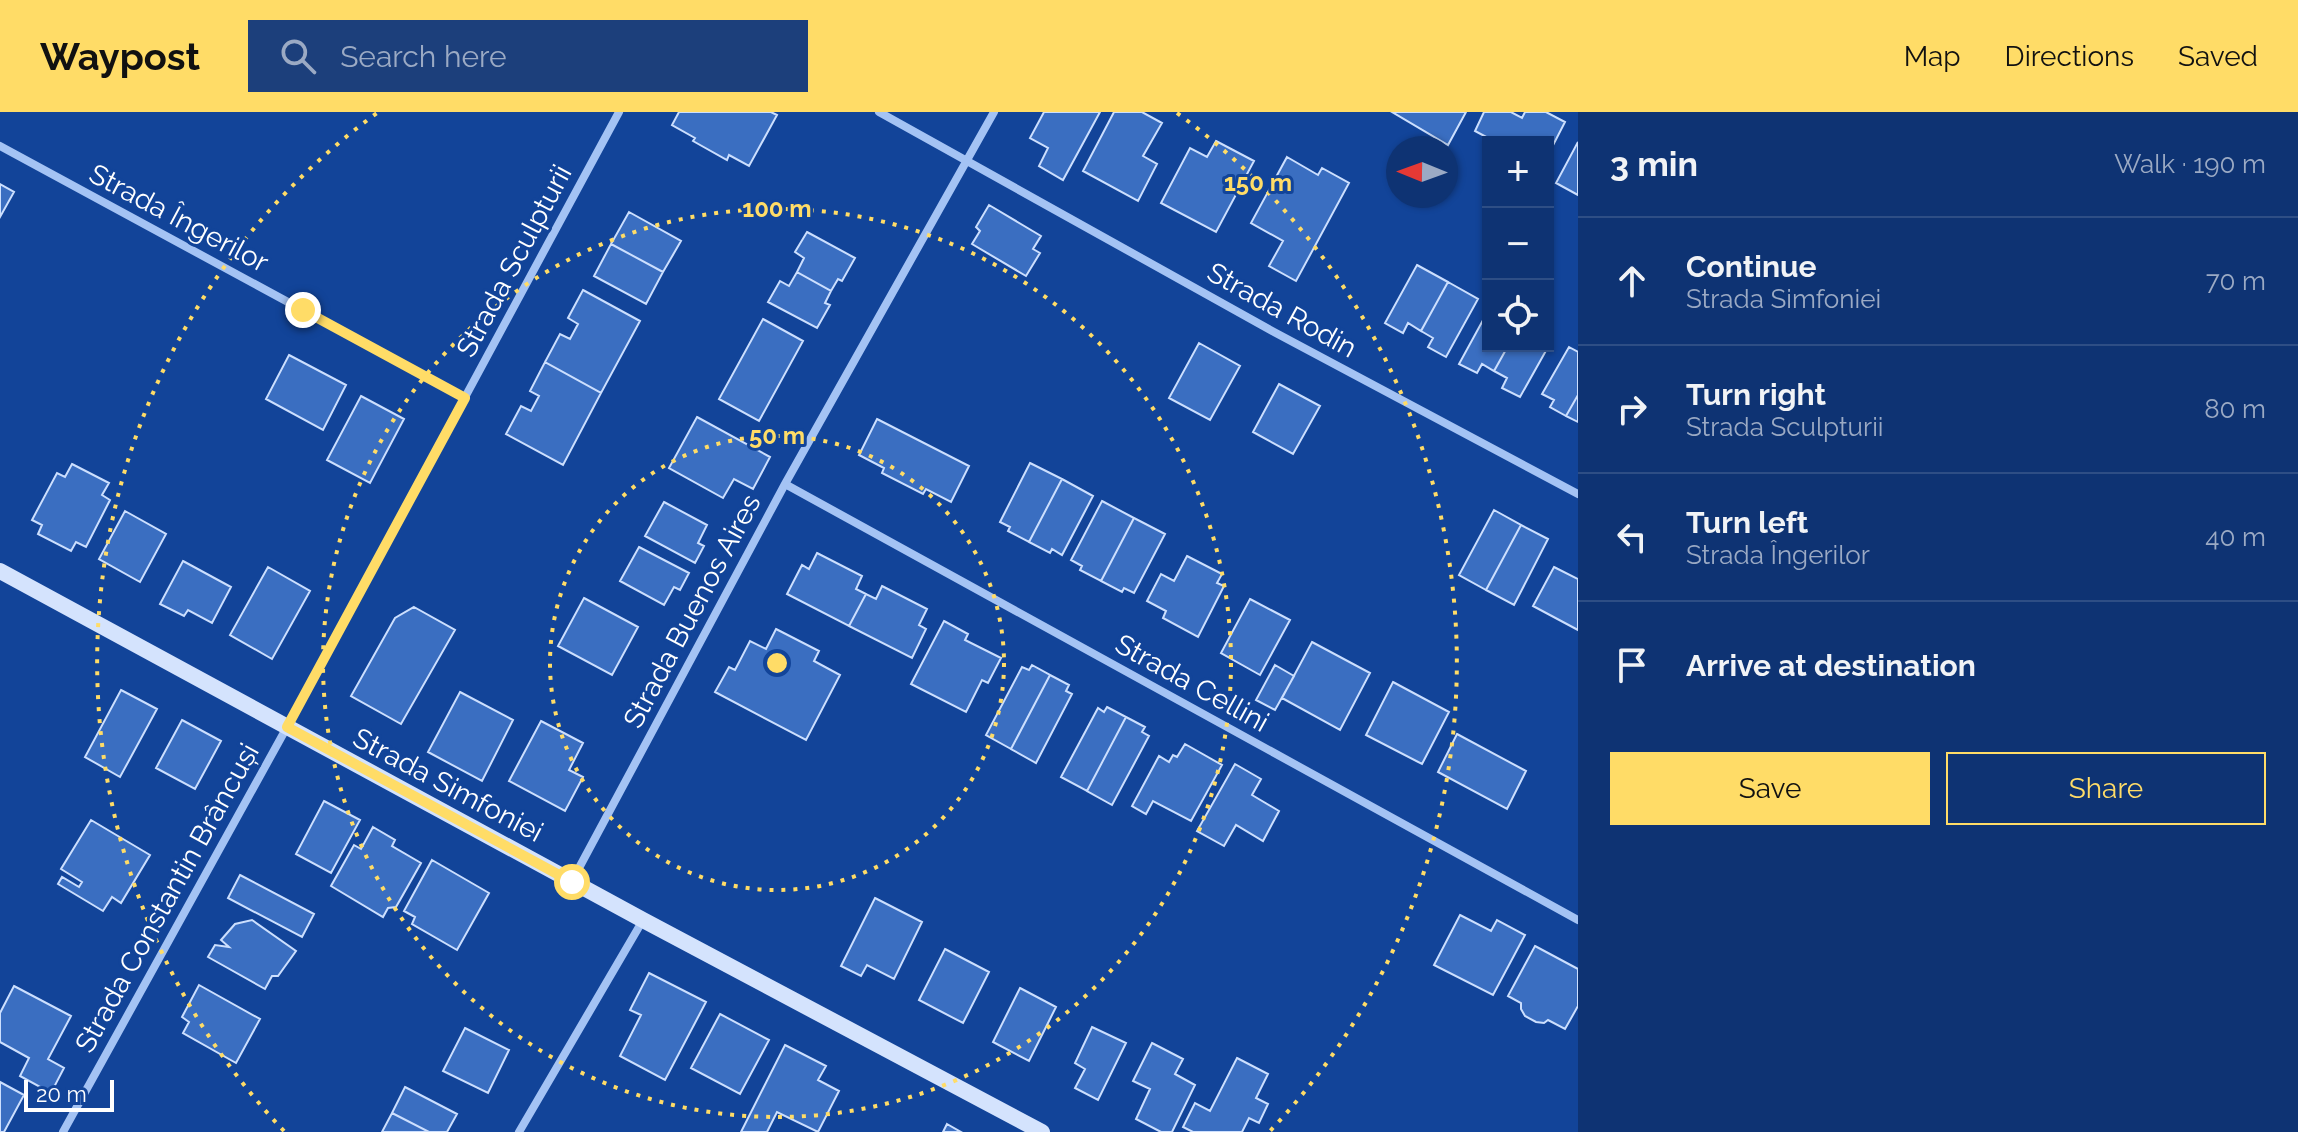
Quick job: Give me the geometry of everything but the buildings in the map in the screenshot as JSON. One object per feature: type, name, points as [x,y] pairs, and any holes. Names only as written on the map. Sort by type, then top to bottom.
[{"type":"street","name":"Strada Sculpturii","points":[[287,727],[619,112]]},
{"type":"street","points":[[879,112],[967,160]]},
{"type":"street","name":"Strada Buenos Aires","points":[[572,882],[785,484],[994,112]]},
{"type":"street","name":"Strada Îngerilor","points":[[0,146],[465,398]]},
{"type":"street","name":"Strada Rodin","points":[[967,160],[1274,332],[1578,494]]},
{"type":"street","name":"Strada Cellini","points":[[785,484],[1578,920]]},
{"type":"street","name":"Strada Simfoniei","points":[[0,571],[572,882],[1042,1132]]},
{"type":"street","name":"Strada Constantin Brâncuși","points":[[63,1132],[287,727]]},
{"type":"street","points":[[519,1132],[643,920]]},
{"type":"route","points":[[303,310],[465,398],[287,727],[572,882]]}]
